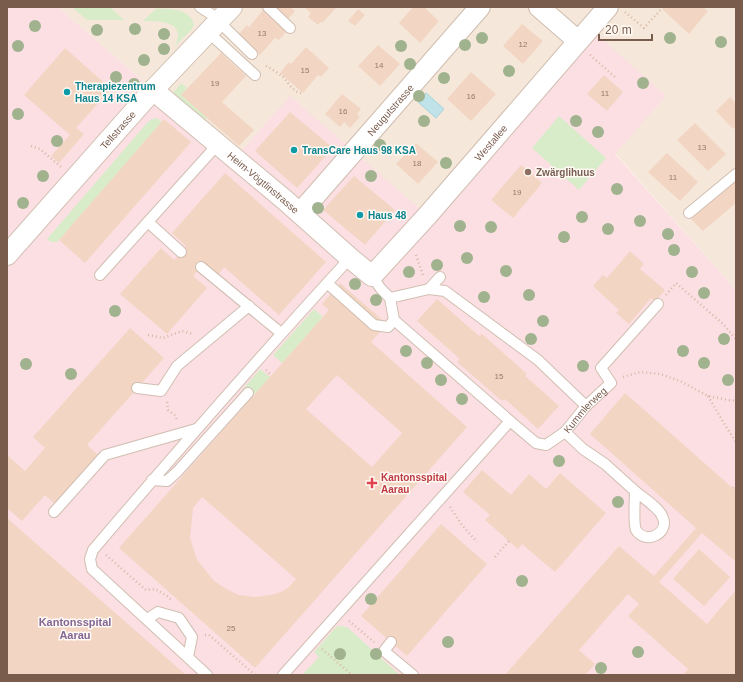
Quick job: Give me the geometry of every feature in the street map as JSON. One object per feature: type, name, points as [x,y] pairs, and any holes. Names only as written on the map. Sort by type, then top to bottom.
[{"type":"street","name":"Neugutstrasse","points":[[300,213],[480,7]]},
{"type":"street","points":[[539,7],[583,47]]},
{"type":"street","name":"Westallee","points":[[372,276],[583,47],[616,9]]},
{"type":"street","name":"Tellstrasse","points":[[7,255],[153,90],[219,20]]},
{"type":"street","name":"Heim-Vögtlinstrasse","points":[[153,90],[300,213],[372,276]]},
{"type":"lane","points":[[200,7],[219,20],[252,54]]},
{"type":"lane","points":[[268,7],[290,28]]},
{"type":"lane","points":[[219,20],[256,76]]},
{"type":"lane","points":[[100,275],[218,144]]},
{"type":"lane","points":[[689,213],[736,174]]},
{"type":"lane","points":[[148,222],[181,252]]},
{"type":"lane","points":[[207,675],[92,569],[90,559],[92,550],[196,428],[350,258]]},
{"type":"lane","points":[[201,267],[281,333]]},
{"type":"lane","points":[[327,283],[374,325],[388,327],[394,320],[390,298],[381,289],[372,276]]},
{"type":"lane","points":[[429,289],[440,277]]},
{"type":"lane","points":[[390,298],[429,289],[445,291],[538,360],[586,406]]},
{"type":"lane","points":[[611,383],[601,368],[658,304]]},
{"type":"lane","points":[[137,388],[161,391],[177,366],[249,306]]},
{"type":"lane","name":"Kummlerweg","points":[[394,320],[536,443],[546,445],[565,432],[586,406],[611,383]]},
{"type":"lane","points":[[152,480],[167,481],[177,472],[248,393]]},
{"type":"lane","points":[[283,675],[510,421]]},
{"type":"lane","points":[[54,512],[105,455],[196,428]]},
{"type":"lane","points":[[565,432],[583,449],[605,464],[635,490]]},
{"type":"lane","points":[[147,619],[158,612],[180,618],[192,637],[188,658]]},
{"type":"lane","points":[[391,642],[384,650],[413,675]]},
{"type":"path","points":[[616,9],[644,28],[663,7]]},
{"type":"path","points":[[583,47],[616,78]]},
{"type":"path","points":[[252,54],[284,78],[296,91],[301,93],[303,92]]},
{"type":"path","points":[[31,146],[40,149],[64,169]]},
{"type":"path","points":[[658,304],[676,283],[723,324],[736,339]]},
{"type":"path","points":[[148,335],[163,338],[182,331],[209,339]]},
{"type":"path","name":"Kummlerweg","points":[[611,383],[627,375],[640,372],[660,374],[680,381],[708,396],[736,401]]},
{"type":"path","points":[[708,396],[736,442]]},
{"type":"path","points":[[168,410],[176,416]]},
{"type":"path","points":[[733,488],[736,485]]},
{"type":"path","points":[[441,499],[448,504],[462,525],[477,542]]},
{"type":"path","points":[[495,557],[509,541]]},
{"type":"path","points":[[105,554],[146,590],[155,589],[167,596],[176,604]]},
{"type":"path","points":[[338,612],[384,650]]},
{"type":"path","points":[[192,637],[209,635],[255,675]]},
{"type":"path","points":[[322,649],[352,675]]},
{"type":"shaded area","name":"Kantonsspital Aarau","points":[[7,7],[58,7],[153,90],[235,158],[290,96],[427,215],[590,28],[666,96],[615,154],[736,290],[736,675],[7,675]]},
{"type":"shaded area","points":[[58,7],[736,7],[736,290],[615,153],[427,216],[290,97],[235,158],[153,90]]},
{"type":"green space","points":[[72,7],[110,7],[124,20],[87,20]]},
{"type":"green space","points":[[156,9],[173,9],[184,13],[192,20],[194,25],[191,30],[175,46],[178,38],[175,27],[164,22],[143,21]]},
{"type":"green space","points":[[181,83],[187,88],[181,95],[207,117],[203,123],[174,95],[174,92]]},
{"type":"green space","points":[[559,116],[606,158],[579,190],[532,148]]},
{"type":"green space","points":[[157,118],[162,122],[59,240],[57,242],[51,242],[47,239],[147,123],[152,119]]},
{"type":"green space","points":[[314,309],[323,317],[282,363],[273,355]]},
{"type":"green space","points":[[260,369],[270,377],[252,397],[245,391],[241,391]]},
{"type":"green space","points":[[338,626],[347,627],[400,675],[302,675],[319,657],[314,652]]},
{"type":"water","points":[[426,93],[444,109],[436,118],[418,102]]},
{"type":"building","points":[[274,7],[290,7],[295,11],[288,19]]},
{"type":"building","points":[[304,7],[337,7],[322,23],[320,22],[318,25],[308,17],[311,13]]},
{"type":"building","points":[[413,7],[424,7],[439,21],[420,43],[399,23]]},
{"type":"building","points":[[665,7],[703,7],[708,11],[689,34],[663,10]]},
{"type":"building","points":[[358,9],[365,15],[355,26],[348,21]]},
{"type":"building","points":[[263,10],[287,31],[279,40],[275,38],[260,55],[238,35],[247,25],[249,27]]},
{"type":"building","points":[[522,24],[543,41],[523,64],[503,46]]},
{"type":"building","points":[[378,45],[400,64],[380,86],[358,66]]},
{"type":"building","points":[[306,47],[329,68],[321,77],[318,75],[303,93],[280,73],[289,62],[291,64]]},
{"type":"building","name":"Therapiezentrum Haus 14 KSA","points":[[65,48],[111,89],[76,128],[84,134],[59,163],[51,156],[70,135],[24,95]]},
{"type":"building","points":[[221,53],[246,76],[222,102],[254,130],[239,146],[181,95]]},
{"type":"building","points":[[471,72],[496,94],[471,121],[447,99]]},
{"type":"building","points":[[604,75],[623,92],[607,111],[587,94]]},
{"type":"building","points":[[342,94],[361,109],[357,114],[360,117],[350,128],[344,122],[340,127],[325,114]]},
{"type":"building","points":[[730,97],[736,103],[736,126],[733,129],[716,111]]},
{"type":"building","name":"TransCare Haus 98 KSA","points":[[290,112],[333,148],[297,188],[255,151]]},
{"type":"building","points":[[164,119],[191,142],[85,263],[59,240]]},
{"type":"building","points":[[695,123],[726,154],[708,171],[677,140]]},
{"type":"building","points":[[416,143],[438,162],[418,184],[396,164]]},
{"type":"building","points":[[667,153],[698,182],[680,201],[648,172]]},
{"type":"building","points":[[521,165],[542,183],[513,218],[491,200]]},
{"type":"building","points":[[225,173],[326,262],[279,315],[224,267],[218,275],[205,263],[193,276],[207,288],[167,334],[120,294],[161,248],[174,260],[186,246],[172,233]]},
{"type":"building","name":"Haus 48","points":[[354,176],[395,210],[365,245],[323,210]]},
{"type":"building","points":[[736,181],[736,203],[703,231],[691,219]]},
{"type":"building","points":[[630,251],[644,264],[640,269],[665,290],[655,302],[651,298],[629,324],[616,313],[619,310],[593,286],[603,275],[607,278]]},
{"type":"building","points":[[340,283],[387,324],[371,342],[467,427],[255,668],[119,548],[329,310],[322,304]],"holes":[[[337,375],[402,433],[372,467],[306,409]],[[202,497],[296,579],[288,588],[271,595],[255,597],[239,595],[214,581],[197,560],[190,538],[193,508]]]},
{"type":"building","points":[[437,299],[479,336],[482,334],[527,374],[525,376],[559,406],[538,429],[505,399],[502,401],[457,362],[460,359],[417,321]]},
{"type":"building","points":[[130,328],[164,358],[87,445],[100,457],[57,506],[45,495],[22,521],[7,508],[7,455],[25,471],[45,448],[33,437]]},
{"type":"building","points":[[625,393],[736,491],[736,562],[702,533],[659,582],[707,624],[736,590],[736,675],[683,675],[688,669],[628,616],[639,604],[628,594],[579,650],[595,664],[585,675],[505,675],[619,546],[654,576],[696,528],[590,434]]},
{"type":"building","points":[[482,470],[511,495],[529,474],[546,489],[560,473],[606,513],[555,572],[522,544],[518,549],[485,520],[490,515],[463,492]]},
{"type":"building","points":[[7,518],[186,675],[7,675]]},
{"type":"building","points":[[441,524],[487,564],[407,656],[361,616]]},
{"type":"building","points":[[699,549],[730,577],[704,606],[673,579]]},
{"type":"place","name":"Therapiezentrum Haus 14 KSA","points":[[67,92]]},
{"type":"place","name":"TransCare Haus 98 KSA","points":[[294,150]]},
{"type":"place","name":"Zwärglihuus","points":[[528,172]]},
{"type":"place","name":"Haus 48","points":[[360,215]]},
{"type":"place","name":"Kantonsspital Aarau","points":[[372,483]]},
{"type":"district","name":"Kantonsspital Aarau","points":[[75,628]]}]
